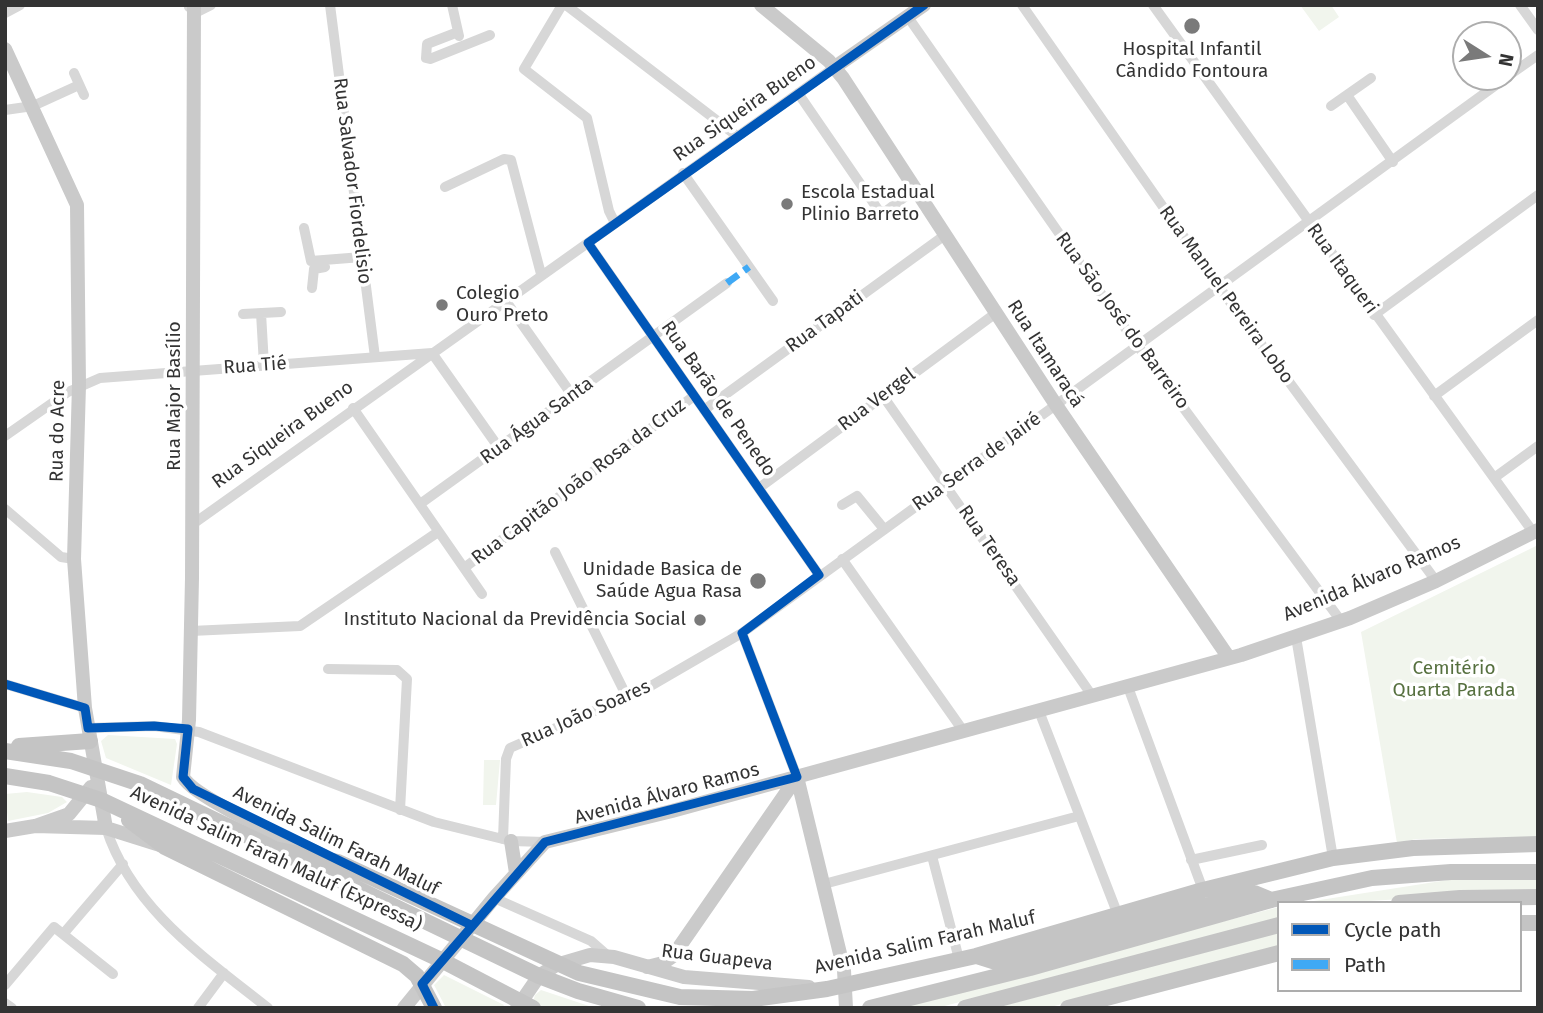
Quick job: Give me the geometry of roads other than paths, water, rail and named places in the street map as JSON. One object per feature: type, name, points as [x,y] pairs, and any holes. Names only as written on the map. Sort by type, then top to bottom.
[{"type":"highway","points":[[6,751],[29,744],[89,734]]},
{"type":"highway","name":"Avenida Salim Farah Maluf (Expressa)","points":[[6,751],[44,755],[140,785],[539,976]]},
{"type":"highway","name":"Avenida Salim Farah Maluf (Expressa)","points":[[5,776],[49,783],[93,797],[441,960],[523,1006]]},
{"type":"highway","points":[[93,797],[165,847],[394,959],[412,971],[435,1008]]},
{"type":"highway","name":"Avenida Salim Farah Maluf","points":[[274,849],[338,862],[556,965],[614,983],[680,997],[753,999],[827,989],[967,957],[1203,890],[1333,858],[1413,848],[1538,844]]},
{"type":"highway","points":[[870,1008],[1030,968],[1271,900],[1372,878],[1451,872],[1538,872]]},
{"type":"highway","points":[[967,957],[996,962],[1254,893],[1271,900]]},
{"type":"highway","points":[[1424,901],[1538,897]]},
{"type":"highway","points":[[965,1008],[1277,926]]},
{"type":"highway","points":[[1068,1008],[1277,954]]},
{"type":"highway","points":[[539,976],[578,991],[638,1008]]},
{"type":"main road","name":"Rua Itamaracá","points":[[761,5],[835,67],[1056,405],[1229,658]]},
{"type":"main road","name":"Rua Siqueira Bueno","points":[[835,67],[923,5]]},
{"type":"main road","name":"Rua Major Basílio","points":[[188,785],[182,771],[188,729],[193,524],[192,7]]},
{"type":"main road","name":"Rua do Acre","points":[[5,49],[76,200],[79,385],[74,559],[85,708],[97,773]]},
{"type":"main road","name":"Avenida Álvaro Ramos","points":[[545,842],[964,733],[1296,637],[1535,531]]},
{"type":"main road","name":"Avenida Álvaro Ramos","points":[[1278,641],[1285,635],[1339,618]]},
{"type":"main road","points":[[97,773],[93,797],[107,828]]},
{"type":"main road","points":[[645,967],[659,965],[673,956],[797,778]]},
{"type":"main road","points":[[797,778],[846,985],[846,1008]]},
{"type":"main road","name":"Avenida Salim Farah Maluf","points":[[188,785],[338,862]]},
{"type":"main road","points":[[757,788],[769,803],[769,819]]},
{"type":"main road","points":[[5,831],[35,826],[69,814],[93,797]]},
{"type":"main road","points":[[35,826],[107,828],[165,847]]},
{"type":"main road","points":[[507,840],[516,873]]},
{"type":"main road","points":[[404,1008],[441,960],[545,842]]},
{"type":"main road","points":[[523,1006],[539,976],[556,965],[579,957],[607,955]]},
{"type":"main road","name":"Rua Guapeva","points":[[607,955],[684,977],[827,989]]},
{"type":"street","points":[[5,13],[20,5]]},
{"type":"street","points":[[192,7],[211,5]]},
{"type":"street","name":"Rua Salvador Fiordelisio","points":[[330,5],[375,357]]},
{"type":"street","points":[[452,5],[461,46]]},
{"type":"street","points":[[615,223],[609,211],[587,118],[528,75],[525,64],[564,5],[737,136]]},
{"type":"street","name":"Rua Manuel Pereira Lobo","points":[[1022,5],[1219,287],[1433,577]]},
{"type":"street","name":"Rua Itaqueri","points":[[1153,5],[1374,315],[1535,531]]},
{"type":"street","points":[[1520,5],[1538,30]]},
{"type":"street","name":"Rua São José do Barreiro","points":[[908,17],[1137,345],[1339,618]]},
{"type":"street","points":[[458,32],[427,44],[426,58],[430,59],[490,35]]},
{"type":"street","name":"Rua Serra de Jairé","points":[[1522,67],[1538,55]]},
{"type":"street","name":"Rua Siqueira Bueno","points":[[193,524],[835,67]]},
{"type":"street","points":[[5,110],[33,106],[82,90],[74,73]]},
{"type":"street","points":[[1331,107],[1371,78]]},
{"type":"street","name":"Rua Serra de Jairé","points":[[742,633],[1489,91]]},
{"type":"street","points":[[798,93],[879,211],[885,212],[915,189]]},
{"type":"street","points":[[1347,95],[1393,162]]},
{"type":"street","points":[[445,187],[504,159],[510,160],[541,274]]},
{"type":"street","points":[[683,173],[773,301]]},
{"type":"street","points":[[1374,315],[1538,195]]},
{"type":"street","points":[[304,228],[311,261],[363,260]]},
{"type":"street","name":"Rua Tapati","points":[[704,410],[945,235]]},
{"type":"street","name":"Rua Barão de Penedo","points":[[588,243],[819,575]]},
{"type":"street","points":[[312,288],[314,270],[363,260]]},
{"type":"street","name":"Rua Água Santa","points":[[420,503],[727,284]]},
{"type":"street","points":[[505,300],[572,395]]},
{"type":"street","points":[[243,314],[281,312]]},
{"type":"street","points":[[261,313],[264,365]]},
{"type":"street","name":"Rua Vergel","points":[[759,488],[996,313]]},
{"type":"street","points":[[1434,396],[1538,320]]},
{"type":"street","points":[[432,353],[499,448]]},
{"type":"street","name":"Rua Tié","points":[[79,385],[100,378],[432,353]]},
{"type":"street","points":[[394,356],[398,376]]},
{"type":"street","points":[[5,436],[79,385]]},
{"type":"street","name":"Rua Capitão João Rosa da Cruz","points":[[464,568],[694,396]]},
{"type":"street","name":"Rua Teresa","points":[[883,396],[1093,697]]},
{"type":"street","points":[[353,408],[482,594]]},
{"type":"street","points":[[1494,478],[1538,446]]},
{"type":"street","points":[[842,505],[857,496],[884,529]]},
{"type":"street","name":"Rua Siqueira Bueno","points":[[193,502],[214,508]]},
{"type":"street","points":[[5,509],[61,557],[74,559]]},
{"type":"street","points":[[191,631],[300,626],[439,532]]},
{"type":"street","points":[[555,552],[627,697]]},
{"type":"street","points":[[842,559],[964,733]]},
{"type":"street","points":[[742,633],[797,778]]},
{"type":"street","name":"Rua João Soares","points":[[507,840],[506,759],[510,748],[627,697],[677,672],[742,633]]},
{"type":"street","points":[[1296,637],[1333,858]]},
{"type":"street","points":[[328,669],[397,670],[405,674],[408,689],[400,810]]},
{"type":"street","points":[[5,684],[85,708]]},
{"type":"street","points":[[1128,687],[1203,890]]},
{"type":"street","points":[[1039,711],[1118,915]]},
{"type":"street","name":"Avenida Álvaro Ramos","points":[[89,734],[154,726],[188,729],[220,738],[400,810],[448,826],[507,840],[545,842]]},
{"type":"street","points":[[824,884],[1079,816]]},
{"type":"street","points":[[107,828],[123,864],[156,915],[268,1008]]},
{"type":"street","points":[[1191,860],[1262,845]]},
{"type":"street","points":[[932,856],[967,957]]},
{"type":"street","points":[[64,933],[123,864]]},
{"type":"street","name":"Rua Guapeva","points":[[494,898],[591,941],[607,955]]},
{"type":"street","points":[[5,985],[51,928],[56,927],[113,974]]},
{"type":"street","points":[[198,1008],[224,973]]},
{"type":"street","points":[[5,1003],[12,1008]]},
{"type":"place","name":"Hospital Infantil Cândido Fontoura","points":[[1192,26]]},
{"type":"place","name":"Escola Estadual Plinio Barreto","points":[[787,204]]},
{"type":"place","name":"Colegio Ouro Preto","points":[[442,305]]},
{"type":"place","name":"Unidade Basica de Saúde Agua Rasa","points":[[758,581]]},
{"type":"place","name":"Instituto Nacional da Previdência Social","points":[[700,620]]},
{"type":"park label","name":"Cemitério Quarta Parada","points":[[1454,680]]}]
